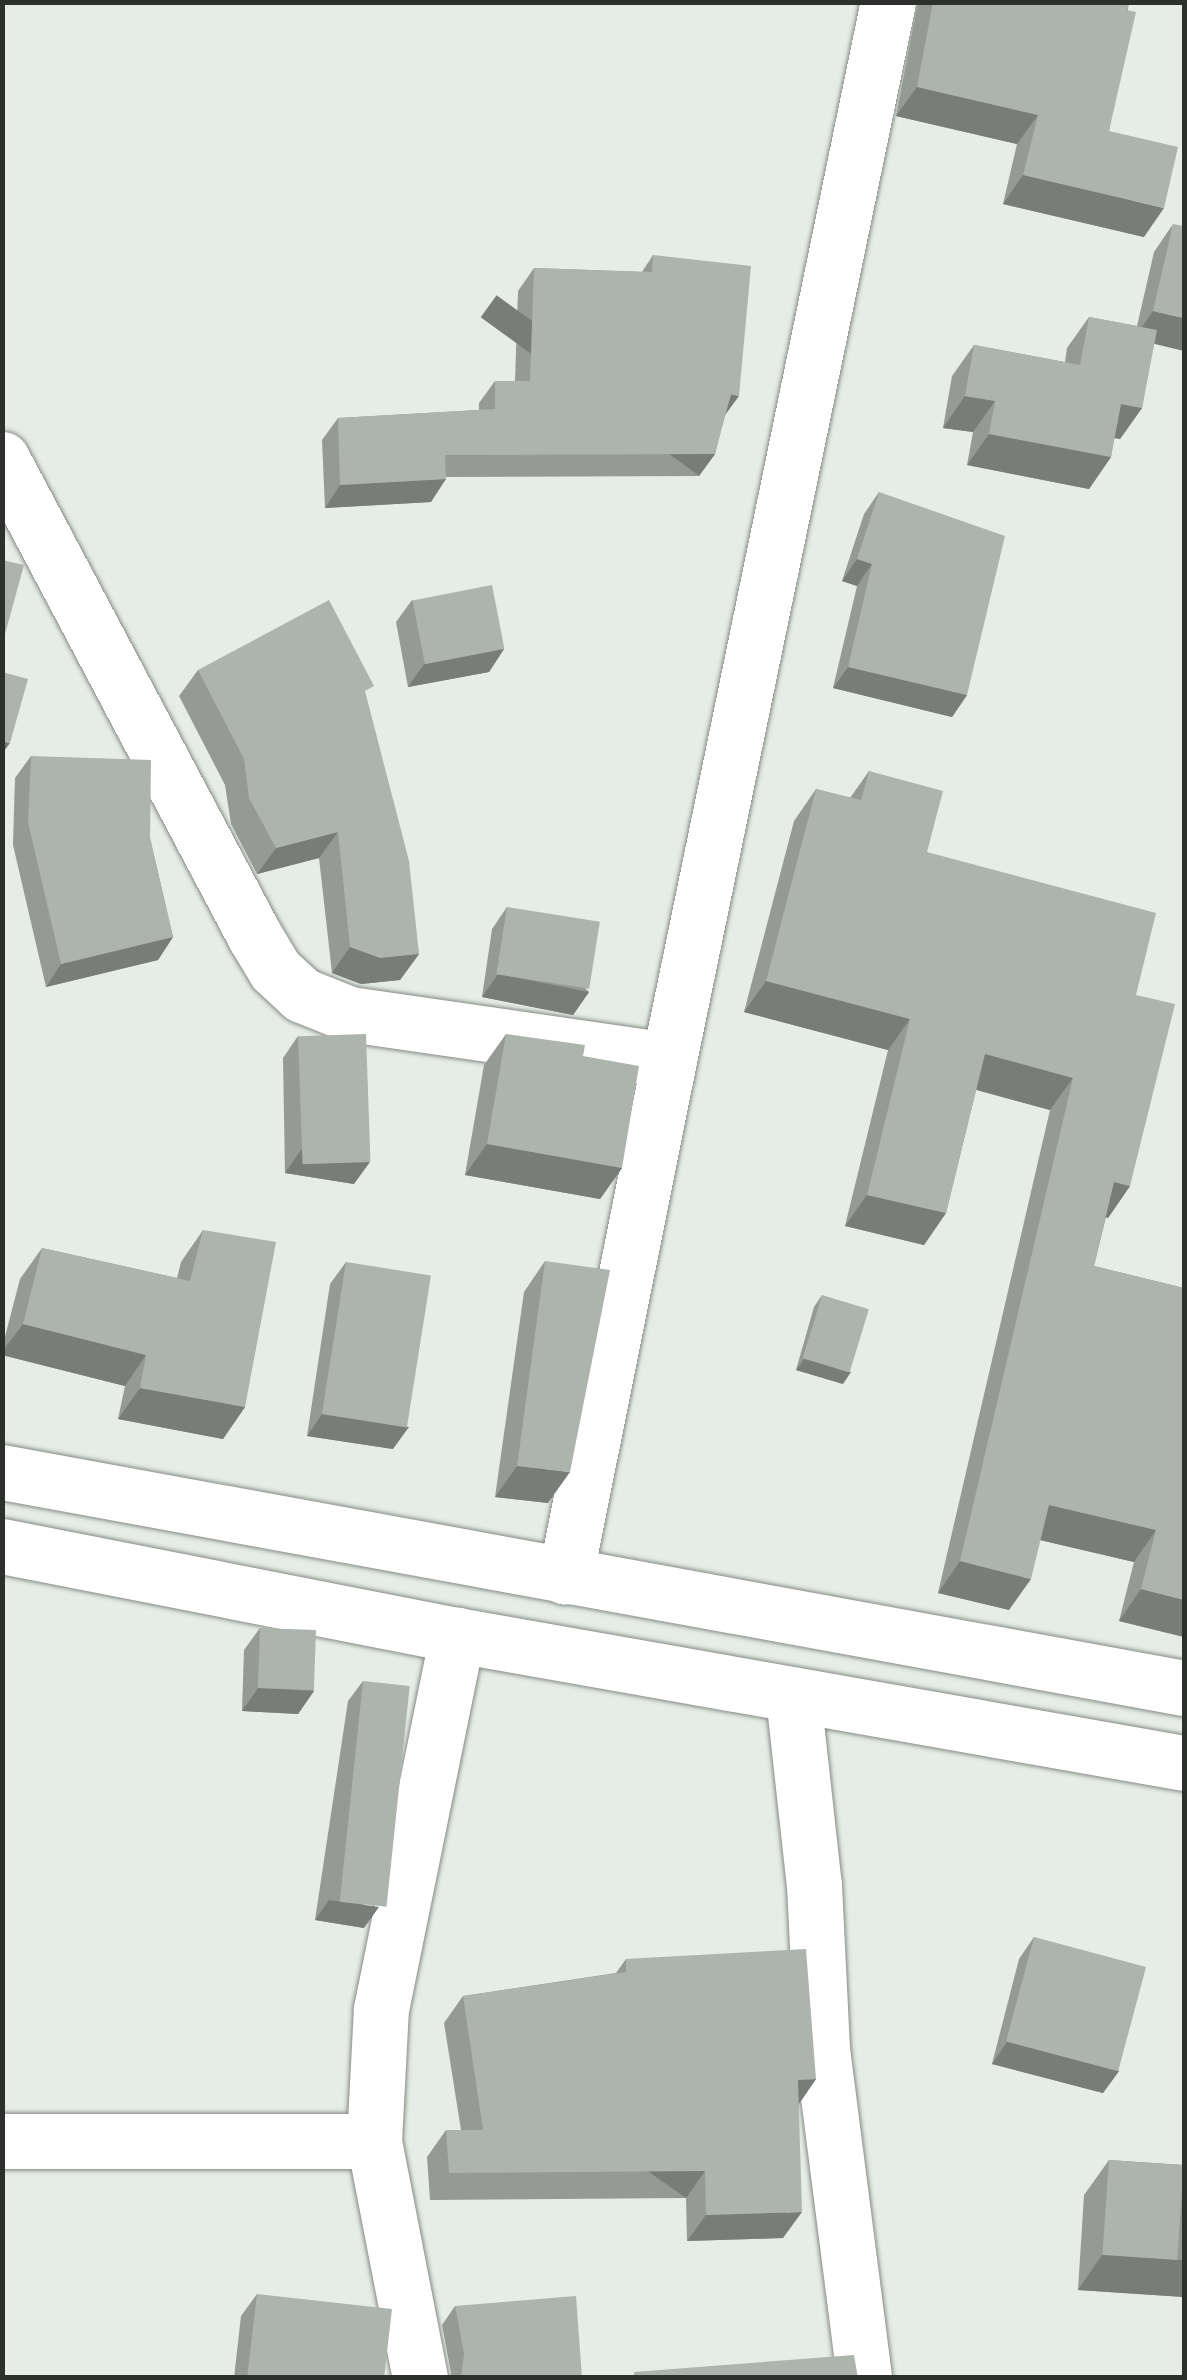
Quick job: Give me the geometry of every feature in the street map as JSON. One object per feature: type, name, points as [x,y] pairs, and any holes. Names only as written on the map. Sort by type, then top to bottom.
[{"type":"street","points":[[564,1578],[888,2]]},
{"type":"street","points":[[2,459],[254,935],[275,970],[302,995],[349,1014],[669,1060]]},
{"type":"street","points":[[2,1472],[564,1578],[1184,1688]]},
{"type":"street","points":[[2,1546],[457,1635],[1184,1762]]},
{"type":"street","points":[[420,2378],[374,2141],[381,2009],[457,1635]]},
{"type":"street","points":[[793,1696],[814,1885],[822,2048],[864,2378]]},
{"type":"street","points":[[2,2141],[374,2141]]},
{"type":"building","points":[[933,2],[1129,2],[1127,10],[1136,12],[1109,131],[1178,147],[1164,208],[1023,175],[1038,115],[917,87]]},
{"type":"building","points":[[1173,224],[1184,226],[1184,318],[1153,311]]},
{"type":"building","points":[[653,255],[751,266],[739,396],[731,394],[715,454],[445,455],[446,479],[340,485],[338,418],[495,409],[495,381],[530,381],[534,268],[652,272]]},
{"type":"building","points":[[1089,317],[1157,330],[1142,408],[1121,404],[1111,457],[989,434],[995,401],[965,396],[974,345],[1080,365]]},
{"type":"building","points":[[879,492],[1005,536],[967,695],[848,667],[872,564],[857,559]]},
{"type":"building","points":[[2,560],[24,565],[2,645]]},
{"type":"building","points":[[492,585],[504,649],[425,664],[412,600]]},
{"type":"building","points":[[329,600],[374,686],[365,691],[409,861],[419,954],[380,958],[350,947],[338,832],[276,848],[249,798],[244,759],[198,670]]},
{"type":"building","points":[[2,672],[28,679],[10,743],[2,741]]},
{"type":"building","points":[[31,756],[151,760],[150,838],[173,937],[61,964],[28,822]]},
{"type":"building","points":[[869,771],[943,791],[927,852],[1156,913],[1136,995],[1175,1004],[1130,1186],[1114,1182],[1094,1266],[1184,1288],[1184,1600],[1141,1589],[1156,1530],[1049,1505],[1031,1579],[960,1561],[1073,1078],[985,1054],[946,1213],[867,1195],[910,1019],[766,981],[816,789],[861,800]]},
{"type":"building","points":[[507,907],[600,922],[589,989],[496,974]]},
{"type":"building","points":[[366,1034],[370,1162],[303,1164],[298,1036]]},
{"type":"building","points":[[506,1034],[585,1045],[583,1056],[639,1066],[622,1168],[487,1144]]},
{"type":"building","points":[[203,1230],[276,1242],[245,1407],[140,1388],[146,1355],[23,1324],[42,1248],[190,1281]]},
{"type":"building","points":[[545,1261],[610,1270],[570,1472],[517,1466]]},
{"type":"building","points":[[346,1262],[431,1275],[407,1428],[322,1414]]},
{"type":"building","points":[[822,1295],[869,1309],[850,1372],[803,1358]]},
{"type":"building","points":[[260,1628],[316,1630],[314,1690],[258,1688]]},
{"type":"building","points":[[363,1681],[410,1686],[387,1907],[340,1902]]},
{"type":"building","points":[[1034,1937],[1146,1967],[1118,2071],[1006,2041]]},
{"type":"building","points":[[806,1949],[816,2079],[798,2080],[802,2212],[706,2215],[705,2171],[449,2173],[446,2130],[483,2130],[463,1996],[626,1972],[626,1959]]},
{"type":"building","points":[[1109,2160],[1184,2165],[1177,2260],[1102,2255]]},
{"type":"building","points":[[257,2294],[392,2309],[384,2378],[247,2378]]},
{"type":"building","points":[[576,2296],[582,2378],[461,2378],[464,2353],[455,2306]]},
{"type":"building","points":[[854,2355],[858,2378],[634,2378],[634,2372]]}]
